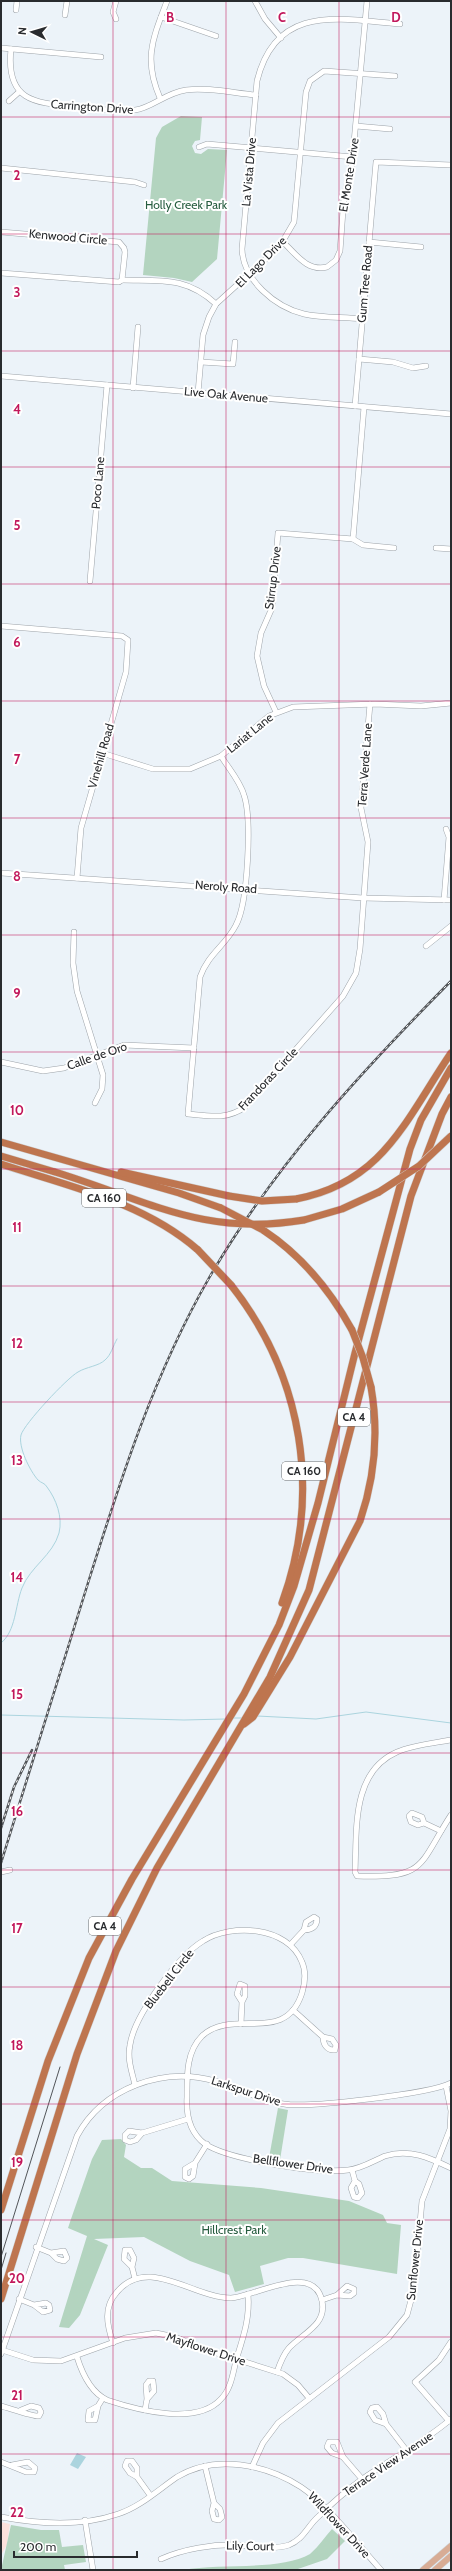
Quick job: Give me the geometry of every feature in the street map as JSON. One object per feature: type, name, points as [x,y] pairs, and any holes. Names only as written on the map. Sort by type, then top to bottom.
[{"type":"highway","points":[[66,1160],[229,1196],[262,1201],[296,1199],[315,1195],[341,1184],[380,1157],[399,1135],[451,1053]]},
{"type":"highway","name":"CA 4","points":[[1,2210],[48,2061],[63,2019],[89,1958],[125,1890],[260,1667],[294,1586],[318,1503],[359,1338],[410,1149],[421,1120],[451,1068]]},
{"type":"highway","name":"CA 4","points":[[1,2299],[77,2054],[105,1978],[157,1868],[270,1678],[309,1590],[411,1196],[442,1114],[451,1097]]},
{"type":"highway","points":[[1,1156],[55,1172],[194,1219],[242,1225],[304,1220],[342,1209],[379,1192],[419,1166],[451,1136]]},
{"type":"highway","name":"CA 160","points":[[1,1142],[179,1193],[221,1208],[263,1230],[290,1250],[314,1274],[334,1300],[352,1330],[363,1358],[371,1387],[375,1424],[374,1461],[368,1498],[348,1549],[281,1672],[253,1717],[238,1730]]},
{"type":"highway","name":"CA 160","points":[[1,1164],[141,1212],[171,1228],[198,1250],[231,1285],[259,1324],[280,1368],[295,1414],[303,1462],[304,1502],[298,1548],[286,1592],[264,1649],[260,1667]]},
{"type":"main road","points":[[423,2570],[451,2546]]},
{"type":"main road","points":[[435,2570],[451,2556]]},
{"type":"street","points":[[16,10],[17,1]]},
{"type":"street","points":[[65,14],[66,1]]},
{"type":"street","points":[[116,1],[113,12],[116,19]]},
{"type":"street","points":[[160,98],[154,85],[150,68],[153,39],[167,1]]},
{"type":"street","points":[[255,1],[265,19],[281,38]]},
{"type":"street","name":"El Monte Drive","points":[[283,242],[305,263],[315,268],[327,267],[336,260],[340,251],[345,190],[353,157],[367,1]]},
{"type":"street","points":[[161,17],[216,36]]},
{"type":"street","name":"La Vista Drive","points":[[362,319],[305,314],[287,308],[272,299],[249,274],[243,261],[242,249],[256,95],[263,64],[271,48],[294,28],[318,19],[400,24]]},
{"type":"street","points":[[1,48],[101,57]]},
{"type":"street","points":[[9,101],[19,92],[10,76],[11,49]]},
{"type":"street","name":"El Lago Drive","points":[[198,393],[205,326],[216,304],[283,242],[290,230],[296,213],[306,92],[310,81],[324,71],[395,76]]},
{"type":"street","name":"Carrington Drive","points":[[19,92],[27,98],[41,103],[126,111],[141,109],[160,98],[191,90],[256,95]]},
{"type":"street","points":[[356,126],[390,129]]},
{"type":"street","points":[[199,147],[207,144],[353,157]]},
{"type":"street","name":"Gum Tree Road","points":[[355,406],[376,162],[451,166]]},
{"type":"street","points":[[1,168],[135,182],[144,185]]},
{"type":"street","name":"Kenwood Circle","points":[[1,232],[119,242],[124,248],[122,280]]},
{"type":"street","points":[[369,242],[421,247]]},
{"type":"street","points":[[1,273],[111,282],[142,279],[188,285],[216,304]]},
{"type":"street","points":[[133,388],[138,328]]},
{"type":"street","points":[[201,362],[233,364],[235,342]]},
{"type":"street","points":[[359,358],[393,362],[413,368],[426,366]]},
{"type":"street","name":"Live Oak Avenue","points":[[1,376],[451,414]]},
{"type":"street","name":"Poco Lane","points":[[90,581],[107,385]]},
{"type":"street","points":[[353,539],[364,407]]},
{"type":"street","name":"Stirrup Drive","points":[[276,712],[264,686],[257,656],[261,633],[272,608],[278,533],[353,539],[363,545],[394,548]]},
{"type":"street","points":[[436,548],[451,549]]},
{"type":"street","name":"Vinehill Road","points":[[1,626],[124,637],[129,643],[126,672],[81,828],[77,878]]},
{"type":"street","name":"Lariat Lane","points":[[102,753],[153,768],[174,770],[203,765],[221,756],[276,712],[304,705],[370,704],[421,706],[451,703]]},
{"type":"street","name":"Terra Verde Lane","points":[[363,898],[368,842],[361,808],[370,704]]},
{"type":"street","name":"Frandoras Circle","points":[[221,756],[240,784],[248,812],[243,905],[236,926],[210,957],[200,977],[188,1114],[226,1116],[245,1107],[343,996],[351,984],[358,963],[363,898]]},
{"type":"street","points":[[444,900],[449,838],[446,829]]},
{"type":"street","name":"Neroly Road","points":[[1,873],[363,898],[451,900]]},
{"type":"street","points":[[426,946],[451,926]]},
{"type":"street","points":[[74,932],[73,963],[77,991],[98,1054],[103,1082],[95,1103]]},
{"type":"street","name":"Calle de Oro","points":[[1,1062],[34,1070],[51,1071],[130,1044],[194,1048]]},
{"type":"street","points":[[451,1740],[397,1752],[377,1767],[366,1783],[358,1804],[355,1872],[357,1876],[375,1876],[414,1870],[424,1862],[451,1814]]},
{"type":"street","points":[[424,1823],[441,1830]]},
{"type":"street","points":[[1,1872],[10,1870]]},
{"type":"street","points":[[291,1944],[304,1930]]},
{"type":"street","name":"Bluebell Circle","points":[[136,2085],[129,2056],[132,2035],[150,2000],[193,1948],[218,1934],[247,1932],[270,1933],[291,1944],[302,1961],[305,1977],[301,1996],[293,2010],[280,2020],[265,2025],[241,2024],[220,2026],[201,2038],[191,2053],[187,2076]]},
{"type":"street","points":[[241,2024],[242,2002]]},
{"type":"street","points":[[293,2010],[323,2037]]},
{"type":"street","name":"Larkspur Drive","points":[[2,2352],[36,2247],[80,2130],[103,2104],[123,2090],[167,2077],[187,2076],[216,2081],[275,2102],[298,2105],[425,2091],[448,2085]]},
{"type":"street","name":"Bellflower Drive","points":[[187,2076],[188,2119],[196,2134],[207,2144],[221,2151],[266,2162],[331,2171],[352,2170],[386,2156],[401,2153],[415,2153],[451,2168]]},
{"type":"street","name":"Sunflower Drive","points":[[252,2467],[260,2448],[273,2428],[309,2398],[389,2337],[407,2315],[414,2289],[421,2204],[447,2142],[450,2128],[451,2111],[448,2085]]},
{"type":"street","points":[[142,2133],[188,2119]]},
{"type":"street","points":[[195,2163],[207,2144]]},
{"type":"street","points":[[352,2170],[355,2181]]},
{"type":"street","points":[[36,2247],[51,2253]]},
{"type":"street","points":[[132,2267],[135,2279]]},
{"type":"street","points":[[113,2343],[108,2324],[109,2305],[118,2290],[135,2279],[146,2277],[160,2278],[222,2297],[248,2294],[298,2281],[313,2287],[322,2300],[320,2320],[288,2350],[277,2372]]},
{"type":"street","points":[[77,2357],[86,2380],[103,2398],[145,2410],[173,2414],[212,2406],[227,2391],[237,2360],[248,2319],[248,2294]]},
{"type":"street","points":[[322,2300],[337,2295]]},
{"type":"street","points":[[19,2299],[34,2305]]},
{"type":"street","name":"Mayflower Drive","points":[[2,2352],[40,2361],[60,2361],[77,2357],[113,2343],[144,2334],[165,2334],[237,2360],[277,2372],[294,2381],[309,2398]]},
{"type":"street","points":[[450,2420],[415,2382],[439,2360],[451,2342]]},
{"type":"street","points":[[98,2406],[103,2398]]},
{"type":"street","points":[[145,2410],[147,2399]]},
{"type":"street","points":[[1,2406],[21,2410]]},
{"type":"street","name":"Terrace View Avenue","points":[[326,2510],[362,2479],[407,2451],[450,2420]]},
{"type":"street","points":[[386,2424],[407,2451]]},
{"type":"street","points":[[343,2457],[362,2479]]},
{"type":"street","points":[[1,2462],[12,2465]]},
{"type":"street","name":"Wildflower Drive","points":[[1,2517],[52,2524],[120,2514],[183,2474],[205,2466],[225,2463],[252,2467],[281,2476],[301,2487],[326,2510],[381,2570]]},
{"type":"street","points":[[205,2466],[214,2503]]},
{"type":"street","points":[[137,2476],[150,2495]]},
{"type":"street","name":"Lily Court","points":[[161,2560],[175,2553],[212,2547],[236,2545],[275,2547],[289,2545],[301,2538],[326,2510]]},
{"type":"street","points":[[85,2520],[93,2570]]},
{"type":"shaded area","points":[[1,2522],[10,2524],[7,2545],[1,2555]]},
{"type":"green space","name":"Holly Creek Park","points":[[181,116],[202,117],[200,140],[195,141],[192,146],[195,153],[201,154],[208,149],[227,150],[217,259],[192,282],[174,278],[143,275],[156,138],[162,127]]},
{"type":"green space","points":[[278,2108],[288,2110],[280,2160],[269,2158]]},
{"type":"green space","name":"Hillcrest Park","points":[[121,2139],[126,2145],[124,2157],[141,2168],[152,2168],[172,2181],[261,2188],[349,2201],[383,2215],[387,2223],[401,2225],[397,2274],[303,2258],[288,2258],[260,2266],[264,2284],[235,2292],[229,2275],[190,2261],[144,2237],[94,2239],[108,2245],[80,2315],[69,2328],[59,2327],[87,2236],[68,2228],[92,2159],[102,2140]]},
{"type":"green space","points":[[11,2525],[41,2530],[59,2530],[62,2547],[83,2545],[86,2562],[64,2565],[65,2570],[1,2570]]},
{"type":"green space","points":[[332,2529],[345,2541],[327,2559],[295,2570],[183,2570],[267,2565],[298,2559],[310,2554]]},
{"type":"water","points":[[77,2453],[86,2457],[78,2469],[70,2465]]},
{"type":"waterway","points":[[1,1643],[10,1632],[22,1588],[30,1574],[52,1548],[56,1541],[60,1527],[56,1503],[46,1486],[38,1480],[28,1465],[21,1446],[21,1435],[37,1412],[73,1376],[81,1370],[99,1364],[107,1358],[117,1339]]},
{"type":"waterway","points":[[257,1716],[316,1719],[366,1712],[451,1723]]},
{"type":"waterway","points":[[1,1715],[184,1720],[226,1719]]},
{"type":"waterway","points":[[233,1718],[242,1718]]},
{"type":"tram line","points":[[1,2257],[60,2067]]},
{"type":"tram line","points":[[1,2270],[6,2253]]},
{"type":"railway","points":[[1,1863],[126,1466],[155,1389],[189,1314],[234,1237],[261,1197],[290,1159],[320,1122],[384,1050],[451,981]]},
{"type":"railway","points":[[1,1828],[14,1787],[32,1750]]}]
